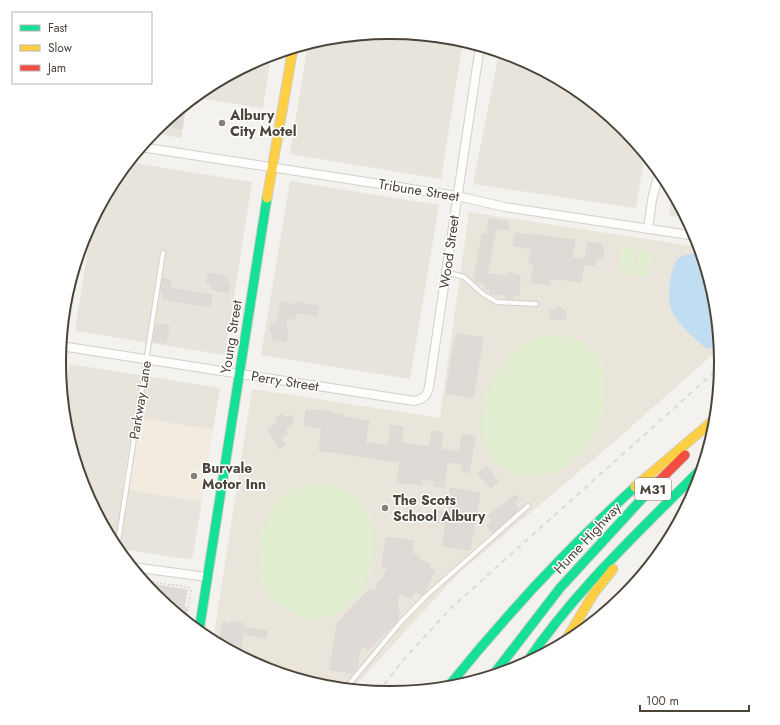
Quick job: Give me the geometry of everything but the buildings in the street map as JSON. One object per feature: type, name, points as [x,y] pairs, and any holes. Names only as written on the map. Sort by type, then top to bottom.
[{"type":"main road","name":"Young Street","points":[[200,624],[272,167],[292,54]]},
{"type":"main road","points":[[454,680],[499,622],[556,563],[614,505],[707,426]]},
{"type":"main road","name":"Hume Highway","points":[[497,668],[526,629],[594,548],[704,438]]},
{"type":"main road","name":"M31","points":[[533,653],[544,637],[588,583],[692,478]]},
{"type":"main road","points":[[572,630],[594,593],[656,513]]},
{"type":"street","name":"Wood Street","points":[[429,387],[479,52]]},
{"type":"street","name":"Tribune Street","points":[[148,148],[457,196],[505,207],[687,235]]},
{"type":"street","points":[[648,229],[652,200],[657,180]]},
{"type":"street","name":"Perry Street","points":[[67,347],[414,401],[420,400],[428,394],[429,387]]},
{"type":"street","points":[[140,567],[207,577]]},
{"type":"lane","name":"Parkway Lane","points":[[119,538],[163,252]]},
{"type":"lane","points":[[446,272],[464,277],[483,294],[497,302],[536,304]]},
{"type":"lane","points":[[350,683],[400,623],[425,597],[528,506]]},
{"type":"path","points":[[153,582],[188,588],[190,591],[187,614]]},
{"type":"shaded area","points":[[390,39],[432,42],[462,47],[441,179],[290,154],[307,50],[348,42]]},
{"type":"shaded area","points":[[498,58],[533,72],[552,82],[587,106],[619,134],[644,162],[636,208],[473,184]]},
{"type":"shaded area","points":[[270,62],[263,108],[204,99],[228,82]]},
{"type":"shaded area","points":[[185,113],[181,138],[161,134]]},
{"type":"shaded area","points":[[135,163],[252,182],[225,355],[75,331],[88,248],[91,239],[110,201]]},
{"type":"shaded area","points":[[290,181],[439,205],[410,379],[261,355]]},
{"type":"shaded area","points":[[671,202],[678,216],[669,215]]},
{"type":"shaded area","name":"The Scots School Albury","points":[[469,212],[691,246],[707,299],[711,320],[714,354],[614,442],[457,575],[357,684],[327,680],[286,669],[247,653],[214,634],[252,389],[440,418]]},
{"type":"shaded area","points":[[70,364],[220,388],[213,430],[134,418],[123,489],[202,501],[193,554],[191,558],[186,559],[126,549],[121,542],[100,506],[84,466],[73,426],[67,381]]},
{"type":"shaded area","points":[[141,418],[213,430],[202,501],[129,490]]},
{"type":"green space","points":[[623,248],[636,250],[631,275],[619,272]]},
{"type":"green space","points":[[639,250],[651,252],[647,277],[635,275]]},
{"type":"green space","points":[[548,335],[581,341],[599,360],[606,386],[602,415],[589,443],[569,465],[543,476],[513,472],[497,463],[487,450],[482,434],[482,416],[486,398],[493,380],[503,363],[515,350],[528,341]]},
{"type":"green space","points":[[309,484],[341,489],[361,504],[372,525],[374,550],[368,576],[355,598],[336,613],[313,619],[295,615],[273,600],[264,587],[260,576],[259,563],[261,537],[271,511],[288,491]]},
{"type":"water","points":[[694,254],[696,259],[707,299],[711,320],[713,348],[707,349],[693,337],[676,318],[671,308],[669,294],[672,270],[678,259],[684,255]]},
{"type":"railway","points":[[383,686],[405,658],[451,608],[714,373]]},
{"type":"traffic: fast","points":[[200,624],[267,198]]},
{"type":"traffic: fast","points":[[534,653],[566,610],[588,585],[692,478]]},
{"type":"traffic: fast","points":[[454,680],[537,584],[585,534],[635,487]]},
{"type":"traffic: fast","points":[[499,667],[560,588],[649,491]]},
{"type":"traffic: slow","points":[[267,198],[292,54]]},
{"type":"traffic: slow","points":[[635,487],[707,426]]},
{"type":"traffic: slow","points":[[572,630],[594,593],[613,569]]},
{"type":"traffic: jam","points":[[649,491],[685,455]]},
{"type":"place","name":"Albury City Motel","points":[[222,123]]},
{"type":"place","name":"Burvale Motor Inn","points":[[194,476]]},
{"type":"place","name":"The Scots School Albury","points":[[385,508]]}]
